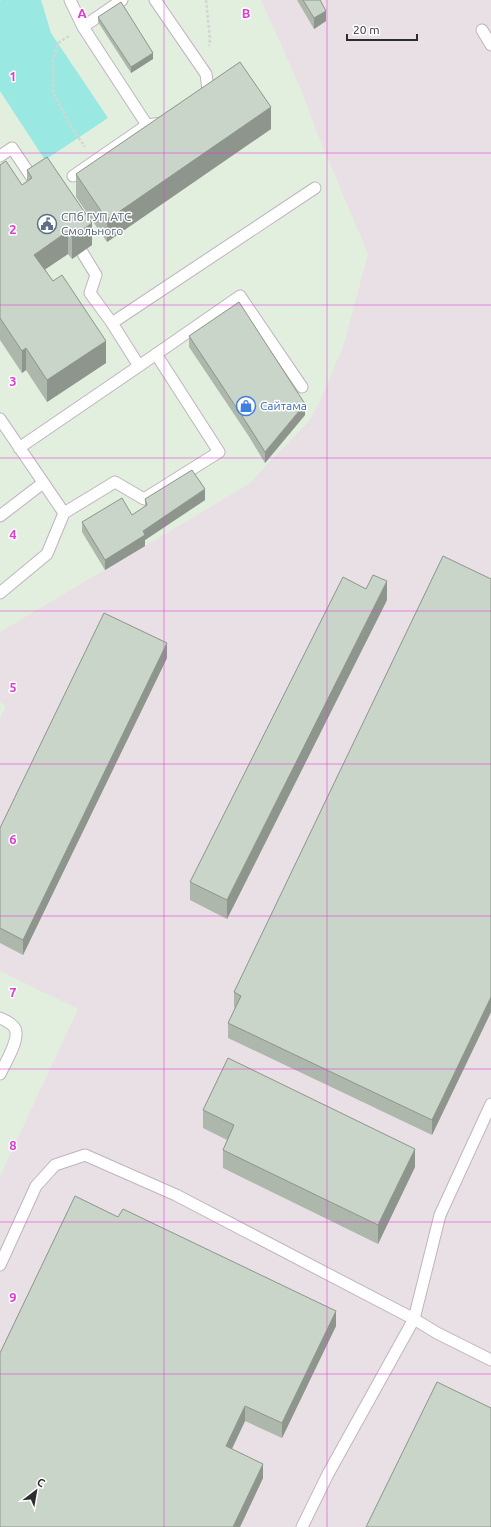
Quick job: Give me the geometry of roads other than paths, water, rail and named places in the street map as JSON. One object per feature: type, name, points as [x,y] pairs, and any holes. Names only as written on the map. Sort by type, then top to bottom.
[{"type":"lane","points":[[70,0],[83,27],[147,125]]},
{"type":"lane","points":[[83,27],[122,0]]},
{"type":"lane","points":[[155,0],[206,74],[208,90],[200,105]]},
{"type":"lane","points":[[482,30],[491,45]]},
{"type":"lane","points":[[73,176],[147,125],[176,121]]},
{"type":"lane","points":[[0,156],[12,148],[37,186]]},
{"type":"lane","points":[[112,323],[315,188]]},
{"type":"lane","points":[[82,252],[96,274],[90,293],[112,323],[139,366]]},
{"type":"lane","points":[[19,448],[240,296],[302,387]]},
{"type":"lane","points":[[0,592],[47,554],[64,513],[115,482],[144,499],[219,452],[156,354]]},
{"type":"lane","points":[[0,419],[64,513]]},
{"type":"lane","points":[[0,516],[43,483]]},
{"type":"lane","points":[[0,1018],[14,1027],[17,1034],[0,1074]]},
{"type":"lane","points":[[302,1527],[328,1474],[414,1319],[440,1215],[491,1104]]},
{"type":"lane","points":[[0,1265],[36,1186],[55,1165],[85,1156],[176,1195],[491,1360]]},
{"type":"place","name":"СПб ГУП АТС Смольного","points":[[47,224]]},
{"type":"place","name":"Сайтама","points":[[246,406]]}]
